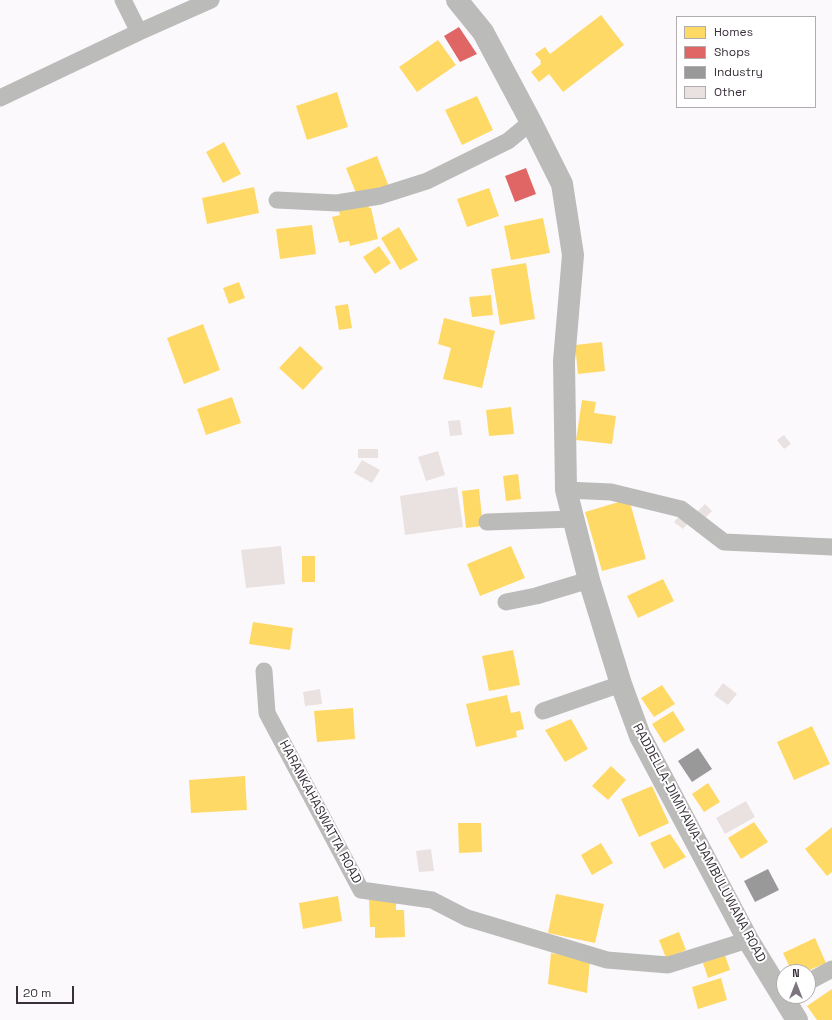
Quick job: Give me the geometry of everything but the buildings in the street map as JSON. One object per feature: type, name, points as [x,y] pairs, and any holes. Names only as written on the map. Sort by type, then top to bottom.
[{"type":"street","points":[[123,0],[139,32]]},
{"type":"street","points":[[0,98],[139,32],[211,0]]},
{"type":"street","name":"RADDELLA-DIMIYAWA-DAMBULUWANA ROAD","points":[[457,0],[483,32],[562,184],[573,254],[564,361],[566,490],[589,580],[621,684],[640,736],[748,940],[776,984]]},
{"type":"street","points":[[277,200],[337,203],[387,194],[426,181],[508,140],[531,122]]},
{"type":"street","points":[[566,490],[611,492],[681,509],[724,542],[832,547]]},
{"type":"street","points":[[487,522],[573,519]]},
{"type":"street","points":[[506,602],[536,596],[589,580]]},
{"type":"street","name":"HARANKAHASWATTA ROAD","points":[[264,672],[267,713],[361,890],[432,900],[467,918],[607,960],[668,965],[748,940]]},
{"type":"street","points":[[543,711],[621,684]]},
{"type":"street","points":[[816,978],[832,969]]},
{"type":"street","name":"RADDELLA-DIMIYAWA-DAMBULUWANA ROAD","points":[[787,1004],[792,1018]]}]
